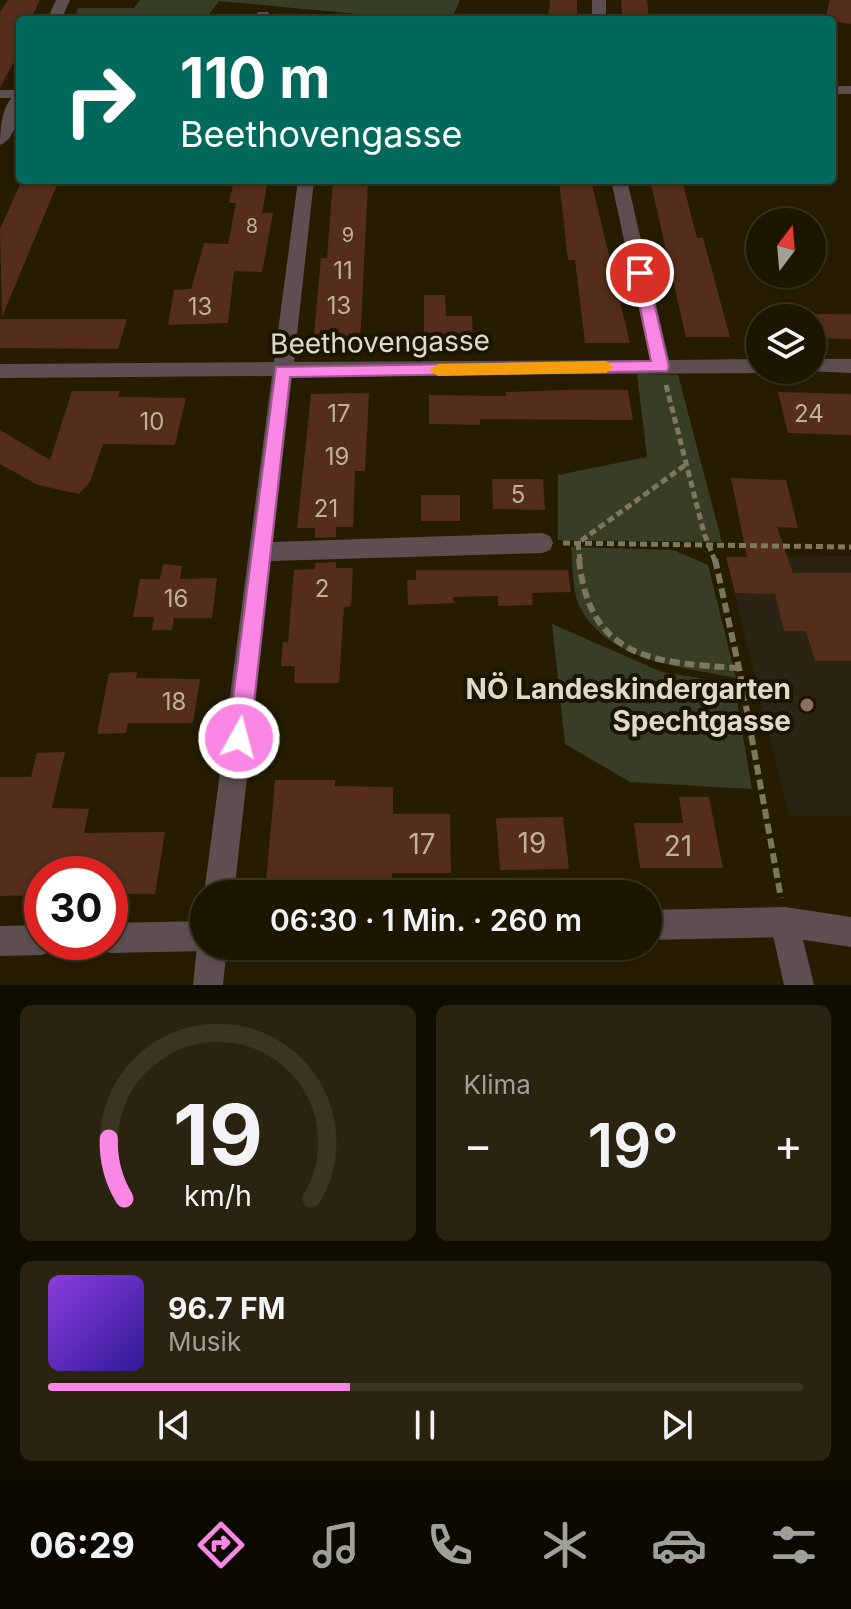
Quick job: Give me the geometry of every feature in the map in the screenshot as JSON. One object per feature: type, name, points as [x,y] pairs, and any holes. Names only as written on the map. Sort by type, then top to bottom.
[{"type":"street","points":[[0,140],[16,104]]},
{"type":"street","points":[[221,880],[306,184]]},
{"type":"street","points":[[620,184],[661,367]]},
{"type":"street","name":"Beethovengasse","points":[[0,371],[282,372],[746,366]]},
{"type":"street","points":[[826,366],[851,366]]},
{"type":"street","points":[[262,552],[542,543]]},
{"type":"street","points":[[662,925],[785,922],[851,932]]},
{"type":"street","points":[[785,922],[799,985]]},
{"type":"street","points":[[128,938],[190,936]]},
{"type":"street","points":[[0,941],[24,940]]},
{"type":"street","points":[[208,985],[211,960]]},
{"type":"path","points":[[661,367],[704,533],[712,547],[739,668],[785,922]]},
{"type":"path","points":[[578,543],[688,463]]},
{"type":"path","points":[[542,543],[851,547]]},
{"type":"path","points":[[578,543],[586,603],[605,631],[624,644],[659,659],[739,668]]},
{"type":"shaded area","name":"NÖ Landeskindergarten Spechtgasse","points":[[851,556],[851,816],[789,816],[726,557]]},
{"type":"green space","points":[[140,0],[460,0],[453,16],[357,16],[219,1],[208,16],[75,16],[78,8],[134,8]]},
{"type":"green space","points":[[637,374],[678,375],[722,542],[558,540],[558,475],[647,457]]},
{"type":"green space","points":[[571,547],[673,550],[708,565],[736,678],[650,659],[610,641],[594,627],[578,602]]},
{"type":"green space","points":[[552,624],[662,672],[734,684],[752,789],[630,782],[565,744]]},
{"type":"building","points":[[8,0],[40,0],[32,16],[16,16],[16,58],[0,87],[0,12]]},
{"type":"building","points":[[550,0],[577,0],[577,16],[548,16]]},
{"type":"building","points":[[621,0],[647,0],[649,16],[623,16]]},
{"type":"building","points":[[830,0],[851,0],[851,24],[836,22],[836,16],[826,16]]},
{"type":"building","points":[[20,184],[57,184],[2,317],[0,229]]},
{"type":"building","points":[[233,184],[267,184],[262,213],[273,213],[262,272],[234,271],[228,323],[168,325],[174,290],[191,289],[204,243],[228,244],[236,203],[229,203]]},
{"type":"building","points":[[333,184],[368,184],[360,345],[313,346],[321,258],[327,258]]},
{"type":"building","points":[[559,184],[592,184],[630,343],[585,343],[575,260],[568,260]]},
{"type":"building","points":[[651,184],[683,184],[697,238],[703,238],[730,337],[686,337]]},
{"type":"building","points":[[424,295],[445,295],[446,316],[472,316],[473,343],[424,343]]},
{"type":"building","points":[[826,314],[851,314],[851,339],[826,338]]},
{"type":"building","points":[[0,319],[127,319],[118,349],[0,348]]},
{"type":"building","points":[[628,390],[633,420],[480,419],[480,425],[429,424],[429,395],[506,396],[506,392]]},
{"type":"building","points":[[72,391],[120,391],[118,397],[186,398],[175,445],[103,444],[90,482],[79,494],[38,485],[0,464],[0,430],[50,460]]},
{"type":"building","points":[[778,392],[851,394],[851,435],[788,433]]},
{"type":"building","points":[[369,393],[365,471],[355,471],[353,527],[336,527],[336,537],[315,538],[315,528],[297,528],[311,394]]},
{"type":"building","points":[[731,478],[786,480],[798,528],[777,527],[793,573],[851,573],[851,661],[815,661],[806,631],[784,631],[775,594],[735,593],[726,557],[747,557]]},
{"type":"building","points":[[492,479],[543,479],[545,510],[493,509]]},
{"type":"building","points":[[421,495],[460,495],[460,521],[421,521]]},
{"type":"building","points":[[336,562],[336,568],[353,568],[351,606],[344,607],[339,683],[294,683],[295,666],[281,666],[283,642],[288,642],[294,570],[315,569],[315,563]]},
{"type":"building","points":[[163,564],[182,566],[180,579],[217,578],[212,618],[174,618],[172,630],[152,630],[154,617],[133,617],[140,579],[160,579]]},
{"type":"building","points":[[416,570],[568,570],[571,592],[532,593],[533,605],[498,606],[498,596],[453,597],[454,603],[408,605],[407,580],[416,580]]},
{"type":"building","points":[[137,672],[136,678],[200,679],[193,723],[128,723],[126,733],[97,734],[109,673]]},
{"type":"building","points":[[65,752],[52,808],[89,809],[84,833],[165,832],[155,894],[128,894],[128,856],[24,856],[24,895],[0,896],[0,777],[31,777],[37,753]]},
{"type":"building","points":[[275,780],[335,780],[335,786],[393,787],[393,814],[450,814],[451,873],[392,873],[392,880],[266,880]]},
{"type":"building","points":[[679,797],[709,797],[723,868],[640,868],[634,823],[683,823]]},
{"type":"building","points":[[563,817],[569,869],[500,870],[496,818]]},
{"type":"slow traffic","points":[[438,370],[606,367]]},
{"type":"place","name":"NÖ Landeskindergarten Spechtgasse","points":[[807,705]]},
{"type":"route","points":[[239,738],[282,372],[661,367],[640,273]]}]
